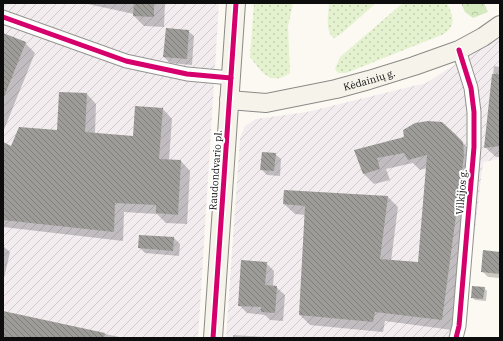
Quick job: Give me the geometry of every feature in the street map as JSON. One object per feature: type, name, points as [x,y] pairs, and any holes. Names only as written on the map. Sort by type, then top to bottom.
[{"type":"main road","name":"Raudondvario pl.","points":[[213,338],[236,3]]},
{"type":"main road","name":"Kėdainių g.","points":[[229,100],[266,103],[285,100],[369,80],[459,50],[500,25]]},
{"type":"street","points":[[3,17],[126,61],[187,74],[231,78]]},
{"type":"street","name":"Vilkijos g.","points":[[456,338],[459,326],[474,140],[474,112],[471,88],[459,50]]},
{"type":"shaded area","points":[[3,3],[219,3],[198,338],[3,338]]},
{"type":"shaded area","points":[[500,36],[500,159],[483,162],[462,338],[226,338],[240,138],[245,126],[256,119],[307,112],[426,83]]},
{"type":"green space","points":[[254,3],[293,3],[288,27],[290,73],[283,77],[277,79],[267,76],[258,68],[250,57]]},
{"type":"green space","points":[[329,3],[376,3],[341,34],[334,38],[329,31],[328,26]]},
{"type":"green space","points":[[403,3],[447,4],[453,20],[451,27],[444,34],[346,73],[338,73],[335,69],[340,57]]},
{"type":"green space","points":[[461,3],[484,3],[488,12],[473,18],[465,12]]},
{"type":"building","points":[[134,3],[154,3],[154,17],[133,16]]},
{"type":"building","points":[[166,28],[189,30],[187,59],[163,57]]},
{"type":"building","points":[[3,33],[26,42],[4,97],[3,97]]},
{"type":"building","points":[[492,74],[500,74],[500,146],[484,148]]},
{"type":"building","points":[[59,92],[87,93],[85,132],[133,136],[135,106],[163,108],[159,159],[181,160],[178,215],[156,213],[156,205],[115,203],[114,232],[3,220],[3,142],[11,146],[19,127],[57,130]]},
{"type":"building","points":[[428,121],[442,122],[454,133],[463,142],[464,156],[442,320],[375,312],[373,322],[299,315],[305,206],[283,204],[284,190],[388,196],[380,259],[418,262],[427,155],[408,160],[404,153],[377,158],[380,169],[363,174],[354,150],[404,137],[403,130],[415,123]]},
{"type":"building","points":[[262,152],[276,153],[274,171],[260,170]]},
{"type":"building","points":[[139,235],[174,237],[173,251],[138,248]]},
{"type":"building","points":[[483,250],[500,252],[500,274],[481,272]]},
{"type":"building","points":[[241,260],[267,262],[265,285],[277,286],[275,313],[261,312],[261,307],[238,306]]},
{"type":"building","points":[[472,286],[485,287],[483,299],[471,298]]},
{"type":"building","points":[[3,311],[105,333],[104,338],[3,338]]},
{"type":"cycle path","points":[[213,338],[236,3]]},
{"type":"cycle path","points":[[3,17],[126,61],[187,74],[231,78]]},
{"type":"cycle path","points":[[456,338],[459,326],[474,147],[474,112],[471,88],[459,50]]}]
